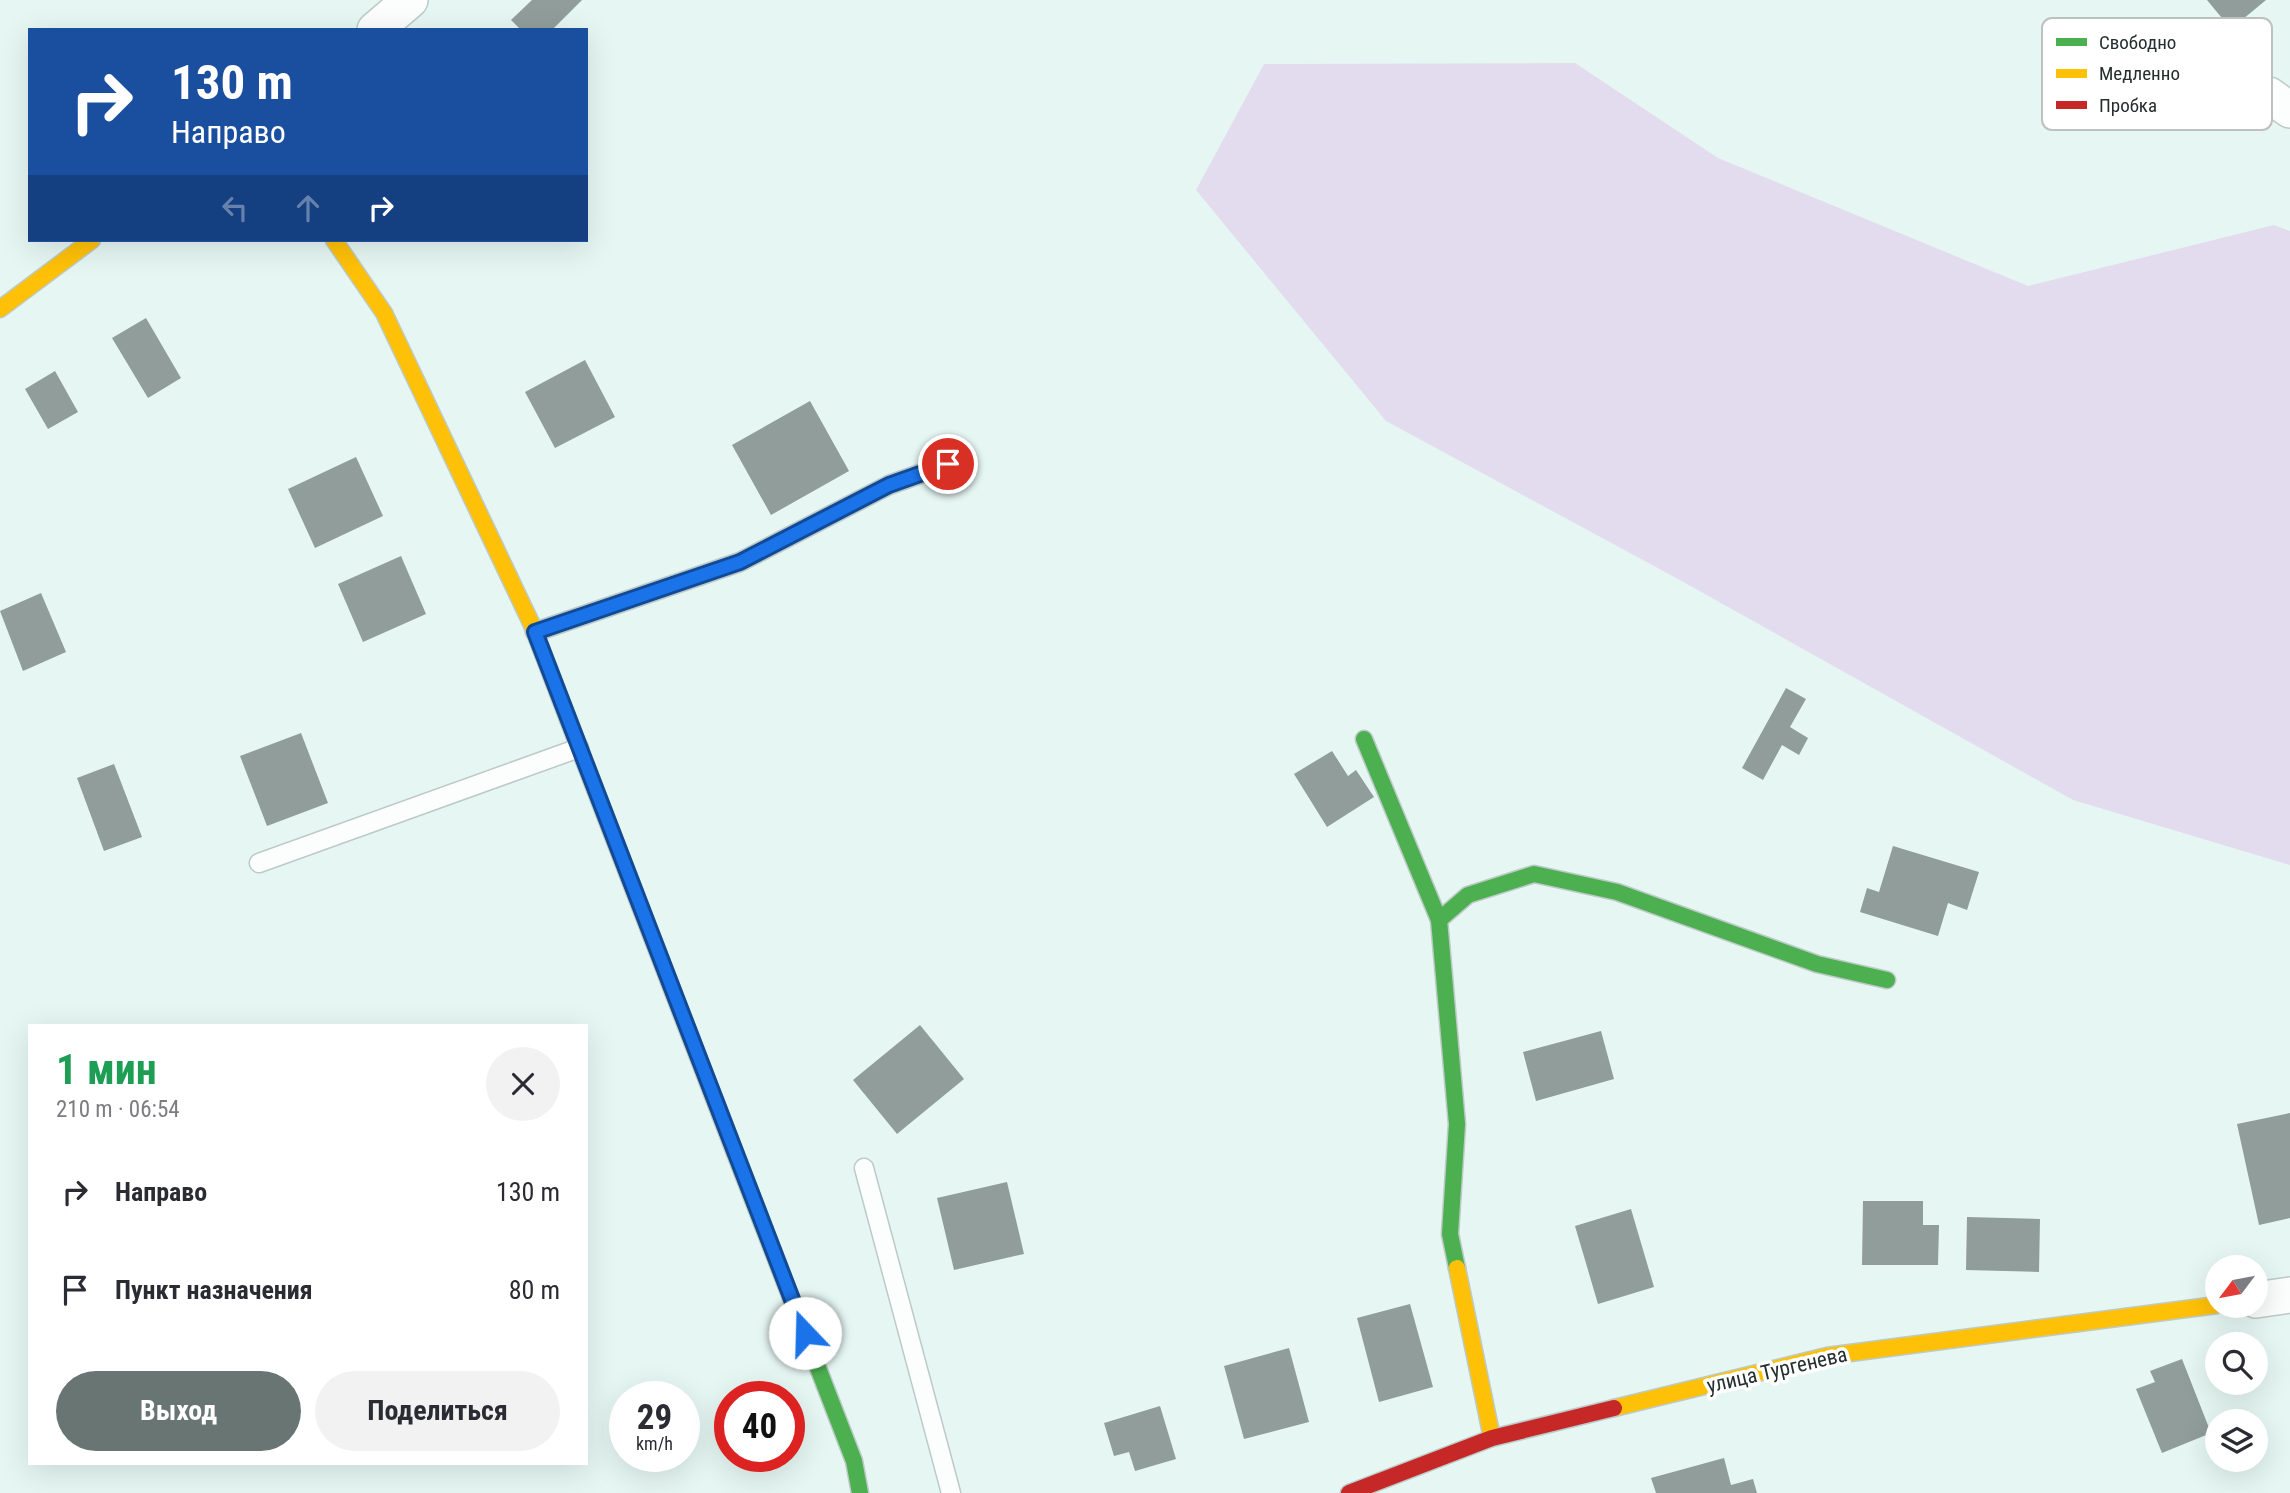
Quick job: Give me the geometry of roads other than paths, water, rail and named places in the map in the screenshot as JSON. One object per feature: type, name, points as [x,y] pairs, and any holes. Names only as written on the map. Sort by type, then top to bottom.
[{"type":"street","points":[[0,309],[89,242]]},
{"type":"street","points":[[335,242],[384,313],[535,632],[854,1461],[860,1493]]},
{"type":"street","points":[[1364,739],[1438,920],[1457,1124],[1450,1234],[1492,1438]]},
{"type":"street","points":[[1438,920],[1468,895],[1534,874],[1617,892],[1817,964],[1887,980]]},
{"type":"street","points":[[2268,1298],[2290,1295]]},
{"type":"street","name":"улица Тургенева","points":[[1349,1493],[1492,1438],[1827,1356],[2205,1307]]},
{"type":"lane","points":[[535,632],[740,562],[889,485],[948,464]]},
{"type":"lane","points":[[259,863],[579,748]]},
{"type":"lane","points":[[864,1168],[951,1493]]}]
